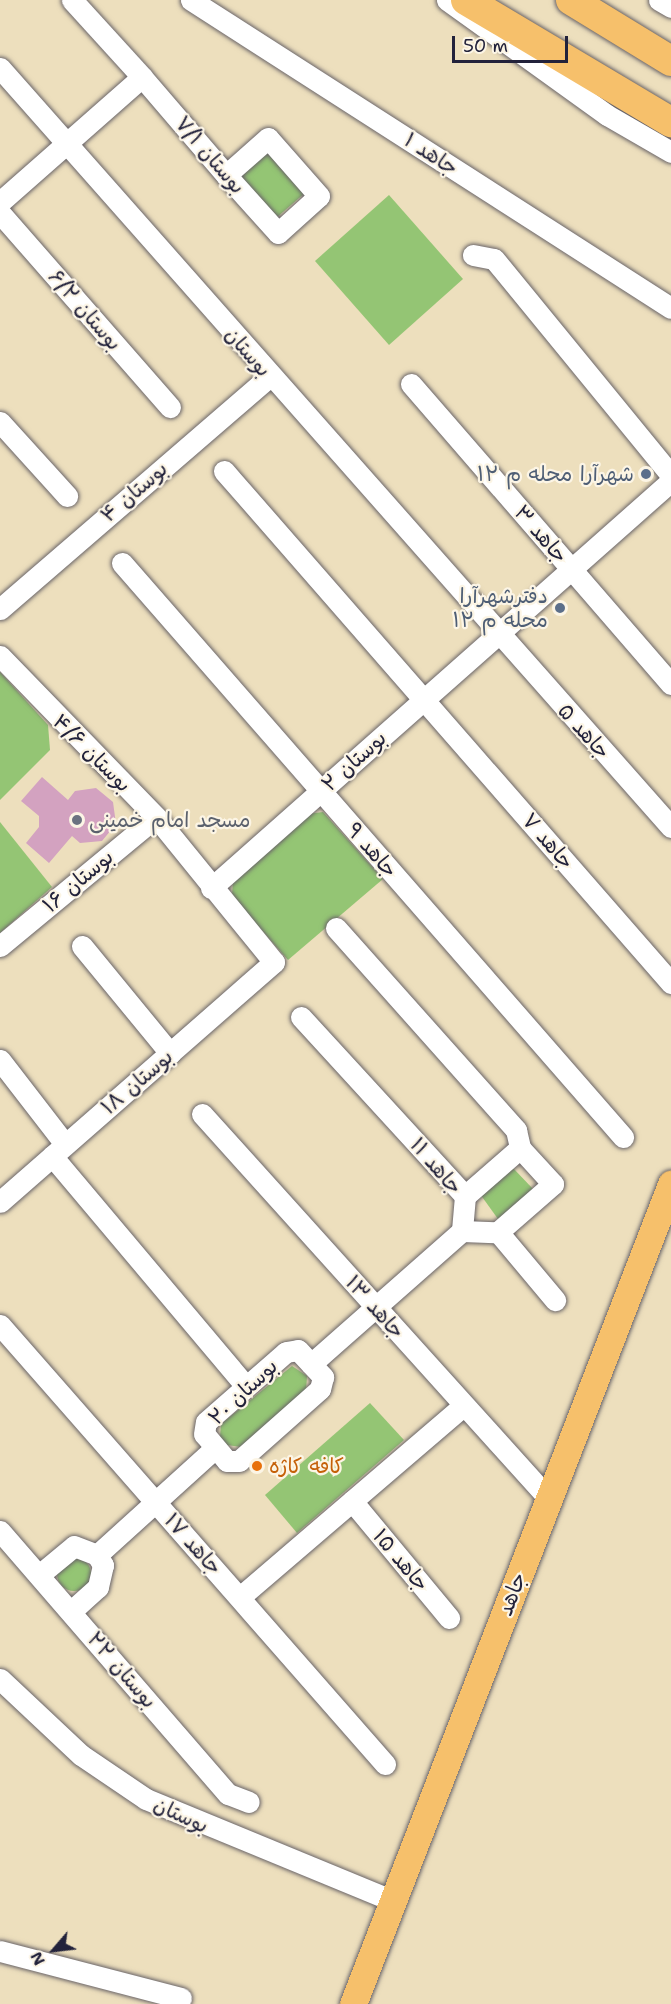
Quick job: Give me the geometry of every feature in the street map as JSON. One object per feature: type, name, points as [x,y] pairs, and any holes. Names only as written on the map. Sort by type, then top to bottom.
[{"type":"highway","points":[[466,0],[671,122]]},
{"type":"highway","points":[[571,0],[671,61]]},
{"type":"main road","name":"جاهد","points":[[353,2004],[671,1184]]},
{"type":"street","name":"بوستان ۷/۱","points":[[72,0],[142,77],[226,175],[278,233],[319,196],[268,138],[226,175]]},
{"type":"street","name":"جاهد ۱","points":[[191,0],[671,308]]},
{"type":"street","points":[[447,0],[607,115],[671,152]]},
{"type":"street","points":[[659,0],[671,7]]},
{"type":"street","name":"بوستان","points":[[0,68],[497,634]]},
{"type":"street","points":[[0,202],[68,145],[142,77]]},
{"type":"street","name":"بوستان ۶/۲","points":[[0,213],[170,407]]},
{"type":"street","points":[[473,255],[494,260],[671,475]]},
{"type":"street","name":"بوستان ۴","points":[[0,609],[269,377]]},
{"type":"street","name":"جاهد ۳","points":[[411,384],[671,684]]},
{"type":"street","points":[[0,422],[66,496]]},
{"type":"street","name":"جاهد ۷","points":[[224,471],[671,983]]},
{"type":"street","name":"بوستان ۲","points":[[211,888],[671,481]]},
{"type":"street","name":"جاهد ۹","points":[[122,563],[623,1137]]},
{"type":"street","name":"جاهد ۵","points":[[497,634],[671,827]]},
{"type":"street","name":"بوستان ۴/۶","points":[[0,656],[156,817],[211,888],[274,962]]},
{"type":"street","name":"بوستان ۱۶","points":[[0,946],[156,817]]},
{"type":"street","points":[[311,1364],[462,1231],[498,1232],[553,1184],[520,1148],[516,1130],[336,928]]},
{"type":"street","points":[[82,946],[170,1053]]},
{"type":"street","name":"بوستان ۱۸","points":[[0,1202],[274,962]]},
{"type":"street","name":"جاهد ۱۱","points":[[302,1017],[465,1196],[462,1231]]},
{"type":"street","points":[[0,1060],[59,1150],[246,1386]]},
{"type":"street","name":"جاهد ۱۳","points":[[202,1114],[549,1499]]},
{"type":"street","points":[[465,1196],[520,1148]]},
{"type":"street","points":[[498,1232],[555,1300]]},
{"type":"street","name":"جاهد ۱۷","points":[[0,1325],[385,1764]]},
{"type":"street","name":"بوستان ۲۰","points":[[298,1350],[311,1364],[323,1377],[321,1389],[238,1461],[227,1461],[204,1434],[206,1422],[285,1352],[298,1350]]},
{"type":"street","points":[[240,1597],[463,1406]]},
{"type":"street","name":"بوستان ۲۰","points":[[97,1555],[215,1448]]},
{"type":"street","name":"جاهد ۱۵","points":[[352,1501],[449,1618]]},
{"type":"street","name":"بوستان ۲۲","points":[[0,1531],[228,1794],[249,1802]]},
{"type":"street","points":[[39,1575],[75,1546],[97,1555],[103,1565],[98,1587],[71,1611]]},
{"type":"street","name":"بوستان","points":[[0,1679],[81,1755],[146,1799],[393,1901]]},
{"type":"street","points":[[0,1951],[181,1998]]},
{"type":"green space","points":[[269,149],[306,192],[275,219],[237,176]]},
{"type":"green space","points":[[389,195],[463,279],[389,345],[315,261]]},
{"type":"green space","points":[[0,672],[48,725],[50,750],[0,800]]},
{"type":"green space","points":[[323,812],[383,879],[288,960],[232,896],[233,880],[307,814]]},
{"type":"green space","points":[[0,822],[52,887],[0,933]]},
{"type":"green space","points":[[513,1168],[534,1190],[498,1219],[480,1194]]},
{"type":"green space","points":[[292,1366],[307,1376],[306,1391],[241,1447],[227,1445],[220,1437],[221,1424]]},
{"type":"green space","points":[[370,1403],[404,1440],[297,1533],[265,1495]]},
{"type":"green space","points":[[74,1557],[86,1562],[91,1574],[86,1586],[74,1591],[62,1586],[57,1574],[62,1562]]},
{"type":"building","name":"مسجد امام خمینی","points":[[42,777],[68,800],[75,791],[96,788],[113,802],[116,824],[102,841],[80,843],[72,836],[49,863],[26,843],[39,827],[39,816],[21,801]]},
{"type":"place","name":"شهرآرا محله م ۱۲","points":[[646,474]]},
{"type":"place","name":"دفترشهرآرا محله م ۱۲","points":[[560,608]]},
{"type":"place","name":"مسجد امام خمینی","points":[[77,820]]},
{"type":"place","name":"کافه کاژه","points":[[257,1466]]}]
